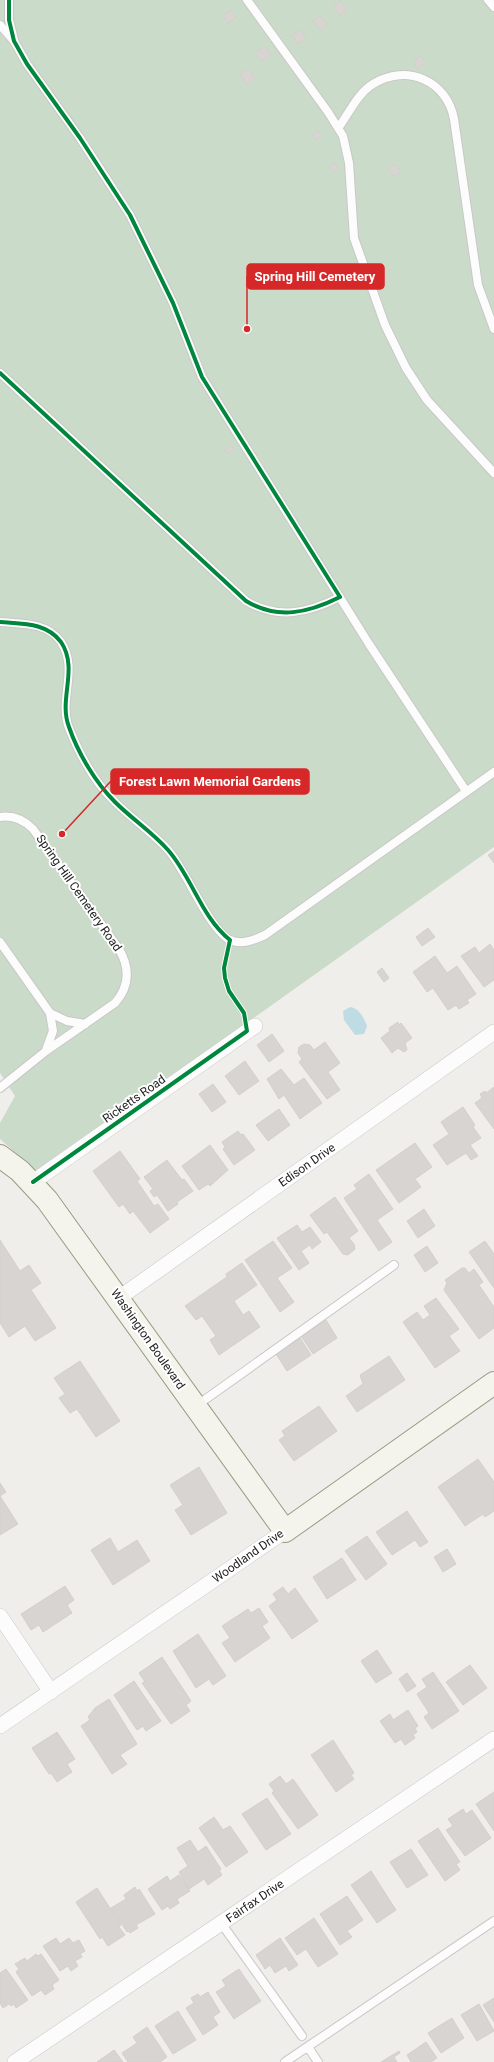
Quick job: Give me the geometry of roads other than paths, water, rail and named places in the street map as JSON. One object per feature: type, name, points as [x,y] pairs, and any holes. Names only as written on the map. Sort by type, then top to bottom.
[{"type":"street","name":"Ricketts Road","points":[[33,1182],[255,1026]]},
{"type":"street","name":"Edison Drive","points":[[120,1298],[494,1032]]},
{"type":"street","name":"Washington Boulevard","points":[[0,1156],[33,1182],[67,1226],[120,1298],[284,1531]]},
{"type":"street","name":"Woodland Drive","points":[[0,1726],[52,1692],[284,1531],[494,1382]]},
{"type":"street","points":[[0,1616],[52,1692]]},
{"type":"street","name":"Fairfax Drive","points":[[15,2062],[494,1739]]},
{"type":"lane","points":[[9,0],[9,20],[14,41]]},
{"type":"lane","points":[[247,0],[339,127],[346,147],[354,238],[385,325],[406,368],[427,400],[494,473]]},
{"type":"lane","points":[[488,0],[494,7]]},
{"type":"lane","points":[[0,25],[14,41],[27,64],[80,138],[130,215],[170,296],[202,377],[437,750],[466,791]]},
{"type":"lane","points":[[339,127],[364,91],[373,84],[384,79],[398,76],[424,79],[436,86],[445,95],[452,106],[478,284],[494,330]]},
{"type":"lane","points":[[0,373],[246,601],[269,612],[283,613],[314,608],[340,597]]},
{"type":"lane","points":[[0,622],[29,624],[41,627],[51,633],[60,642],[66,652],[69,665],[66,712],[68,725],[75,742],[95,777],[114,801],[169,851],[215,924],[230,940],[243,942],[265,935],[494,772]]},
{"type":"lane","name":"Spring Hill Cemetery Road","points":[[0,817],[17,818],[26,821],[33,829],[124,958],[128,976],[122,995],[107,1009],[46,1051],[0,1088]]},
{"type":"lane","points":[[0,942],[50,1013],[53,1031],[46,1051]]},
{"type":"lane","points":[[50,1013],[66,1021],[85,1024]]},
{"type":"lane","points":[[196,1406],[394,1266]]},
{"type":"lane","points":[[285,2062],[494,1921]]},
{"type":"lane","points":[[222,1923],[302,2036]]},
{"type":"lane","points":[[308,2047],[318,2062]]},
{"type":"water","points":[[350,1007],[356,1009],[361,1014],[367,1026],[364,1034],[355,1035],[344,1020],[343,1011]]},
{"type":"place","name":"Spring Hill Cemetery","points":[[247,329]]},
{"type":"place","name":"Forest Lawn Memorial Gardens","points":[[62,834]]}]
